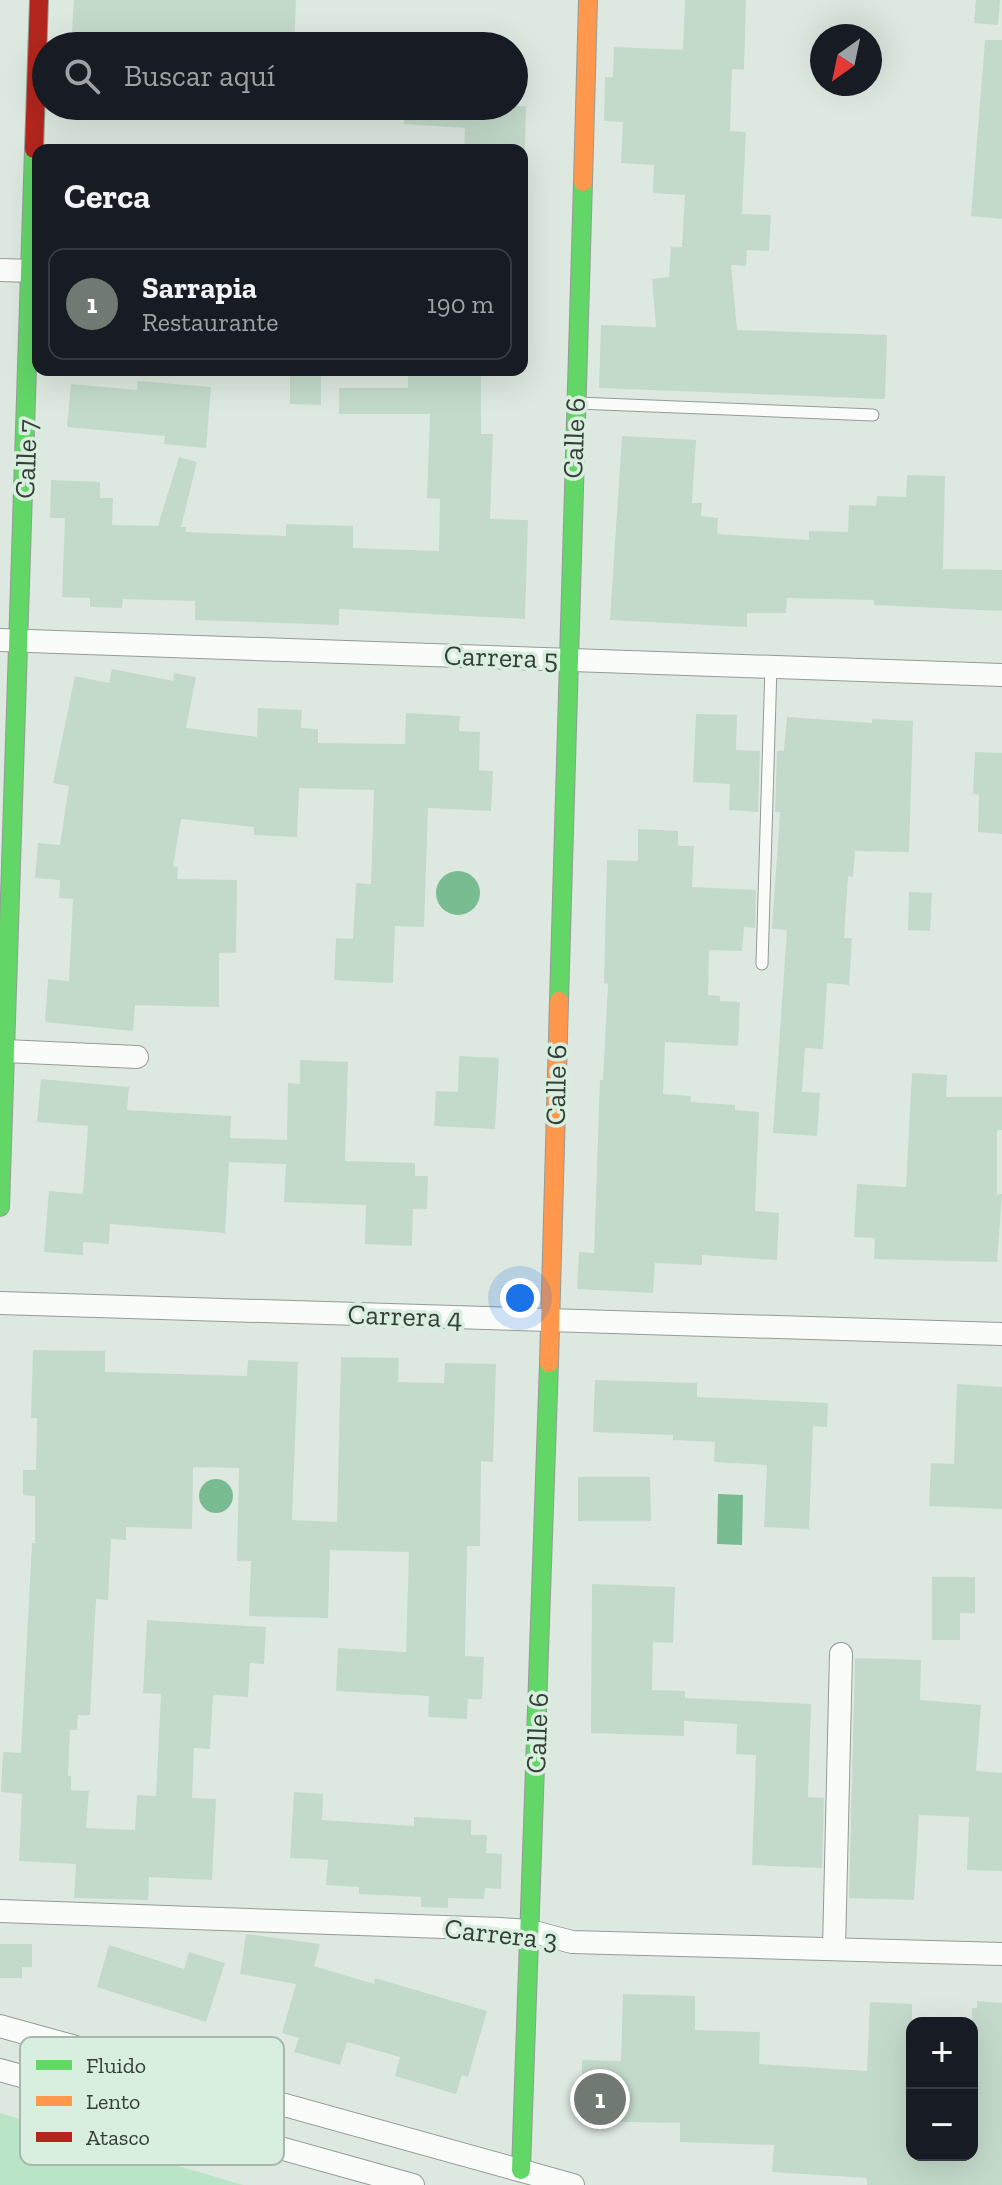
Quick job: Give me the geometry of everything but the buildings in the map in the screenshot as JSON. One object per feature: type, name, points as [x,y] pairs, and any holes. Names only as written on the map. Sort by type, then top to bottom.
[{"type":"street","name":"Calle 7","points":[[38,32],[39,0]]},
{"type":"street","name":"Calle 6","points":[[521,2170],[550,1320],[588,0]]},
{"type":"street","name":"Calle 7","points":[[35,144],[36,120]]},
{"type":"street","points":[[0,270],[32,271]]},
{"type":"street","name":"Calle 7","points":[[0,1207],[10,640],[32,271]]},
{"type":"street","name":"Carrera 5","points":[[10,640],[1002,675]]},
{"type":"street","points":[[5,1051],[137,1057]]},
{"type":"street","name":"Carrera 4","points":[[0,1303],[1002,1334]]},
{"type":"street","points":[[834,1949],[841,1654]]},
{"type":"street","name":"Carrera 3","points":[[0,1911],[197,1916],[530,1931],[572,1942],[1002,1954]]},
{"type":"street","points":[[0,2026],[40,2037]]},
{"type":"street","points":[[0,2070],[20,2076]]},
{"type":"street","points":[[284,2104],[573,2185]]},
{"type":"street","points":[[284,2149],[413,2185]]},
{"type":"lane","points":[[575,403],[873,415]]},
{"type":"lane","points":[[762,964],[771,666]]},
{"type":"shaded area","points":[[458,871],[474,877],[480,893],[474,909],[458,915],[442,909],[436,893],[442,877]]},
{"type":"shaded area","points":[[216,1479],[228,1484],[233,1496],[228,1508],[216,1513],[204,1508],[199,1496],[204,1484]]},
{"type":"shaded area","points":[[718,1494],[743,1495],[742,1545],[717,1544]]},
{"type":"shaded area","points":[[0,2113],[20,2119],[20,2165],[176,2165],[243,2185],[0,2185]]},
{"type":"traffic: fast","points":[[559,1001],[583,182]]},
{"type":"traffic: fast","points":[[0,1207],[32,211]]},
{"type":"traffic: fast","points":[[521,2170],[549,1363]]},
{"type":"traffic: slow","points":[[583,182],[588,0]]},
{"type":"traffic: slow","points":[[549,1363],[559,1001]]},
{"type":"traffic: jam","points":[[38,32],[39,0]]},
{"type":"traffic: jam","points":[[34,144],[35,120]]},
{"type":"place","name":"Sarrapia","points":[[600,2099]]}]
